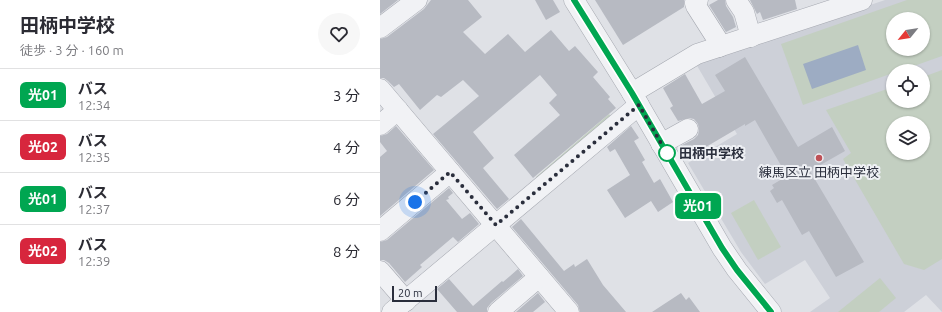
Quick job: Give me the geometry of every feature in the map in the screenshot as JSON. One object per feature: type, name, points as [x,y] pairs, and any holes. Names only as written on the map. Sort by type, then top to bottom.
[{"type":"street","points":[[380,28],[417,0]]},
{"type":"street","points":[[574,0],[635,99],[731,261],[771,312]]},
{"type":"street","points":[[698,0],[695,3],[696,6],[717,39],[719,47]]},
{"type":"street","points":[[736,0],[744,12],[751,37]]},
{"type":"street","points":[[380,271],[402,307],[496,225],[635,99],[697,54],[862,0]]},
{"type":"street","points":[[380,89],[569,312]]},
{"type":"street","points":[[380,125],[398,110]]},
{"type":"street","points":[[662,144],[688,129]]},
{"type":"street","points":[[380,231],[450,172]]},
{"type":"street","points":[[498,312],[539,277]]},
{"type":"shaded area","name":"練馬区立 田柄中学校","points":[[885,0],[942,0],[942,312],[926,295],[904,312],[810,312],[830,298],[805,260],[765,284],[741,252],[688,163],[737,134],[696,64]]},
{"type":"green space","points":[[907,0],[942,0],[942,56],[920,64],[886,64],[886,75],[803,105],[781,44]]},
{"type":"green space","points":[[942,70],[942,259],[924,270],[904,264],[843,159],[851,153],[826,110],[886,89],[886,108],[930,108],[930,74]]},
{"type":"green space","points":[[609,114],[612,118],[538,180],[536,177]]},
{"type":"green space","points":[[754,200],[781,247],[758,260],[731,213]]},
{"type":"green space","points":[[880,278],[896,298],[879,312],[838,312]]},
{"type":"water","points":[[858,45],[866,70],[812,89],[803,64]]},
{"type":"building","points":[[380,0],[398,0],[380,14]]},
{"type":"building","points":[[431,0],[468,0],[482,17],[463,32],[485,54],[508,34],[525,52],[551,30],[569,51],[575,46],[598,72],[593,77],[610,97],[608,99],[616,108],[533,178],[514,155],[560,115],[549,103],[557,95],[540,75],[473,132],[494,158],[483,168],[509,199],[497,209],[433,134],[479,96],[463,80],[441,97],[437,95],[420,110],[399,84],[394,87],[384,78],[380,78],[380,39],[387,37],[424,9]]},
{"type":"building","points":[[535,0],[553,0],[560,12],[546,20]]},
{"type":"building","points":[[595,0],[684,0],[684,7],[623,45]]},
{"type":"building","points":[[718,0],[725,0],[726,6],[733,17],[736,27],[726,32],[709,5]]},
{"type":"building","points":[[750,0],[795,0],[797,9],[763,20],[760,12],[757,14]]},
{"type":"building","points":[[745,57],[798,147],[832,127],[845,151],[810,171],[864,262],[836,277],[809,231],[802,235],[782,200],[777,203],[770,191],[774,188],[772,185],[787,176],[755,120],[745,126],[745,124],[694,154],[692,151],[686,155],[680,146],[694,139],[698,135],[698,124],[694,119],[689,118],[678,121],[670,108],[673,106],[663,88],[685,74],[702,104],[725,91],[715,75]]},
{"type":"building","points":[[396,126],[434,170],[380,216],[380,157],[387,151],[380,142],[380,136],[387,134]]},
{"type":"building","points":[[631,126],[639,138],[634,141],[645,160],[642,162],[654,183],[660,179],[673,202],[658,212],[651,201],[625,218],[607,190],[630,175],[615,149],[610,152],[607,147]]},
{"type":"building","points":[[449,188],[453,193],[448,197],[449,199],[446,200],[462,219],[470,213],[479,224],[458,242],[453,237],[420,265],[422,267],[405,282],[389,263],[384,260],[380,260],[380,242],[387,240]]},
{"type":"building","points":[[521,219],[564,271],[574,264],[575,267],[587,259],[603,285],[626,312],[580,312],[578,305],[512,227]]},
{"type":"building","points":[[518,269],[523,276],[491,303],[487,308],[487,312],[457,312],[437,289],[449,279],[473,306]]},
{"type":"building","points":[[538,293],[545,302],[533,312],[516,312]]},
{"type":"building","points":[[681,293],[686,300],[689,297],[700,312],[652,312]]},
{"type":"bus line","name":"光01","points":[[574,0],[632,93],[722,248],[737,270],[771,312]]},
{"type":"place","name":"田柄中学校","points":[[667,153]]},
{"type":"place","name":"練馬区立 田柄中学校","points":[[819,158]]},
{"type":"route","points":[[415,202],[450,172],[496,225],[639,105],[669,157],[667,153]]}]
